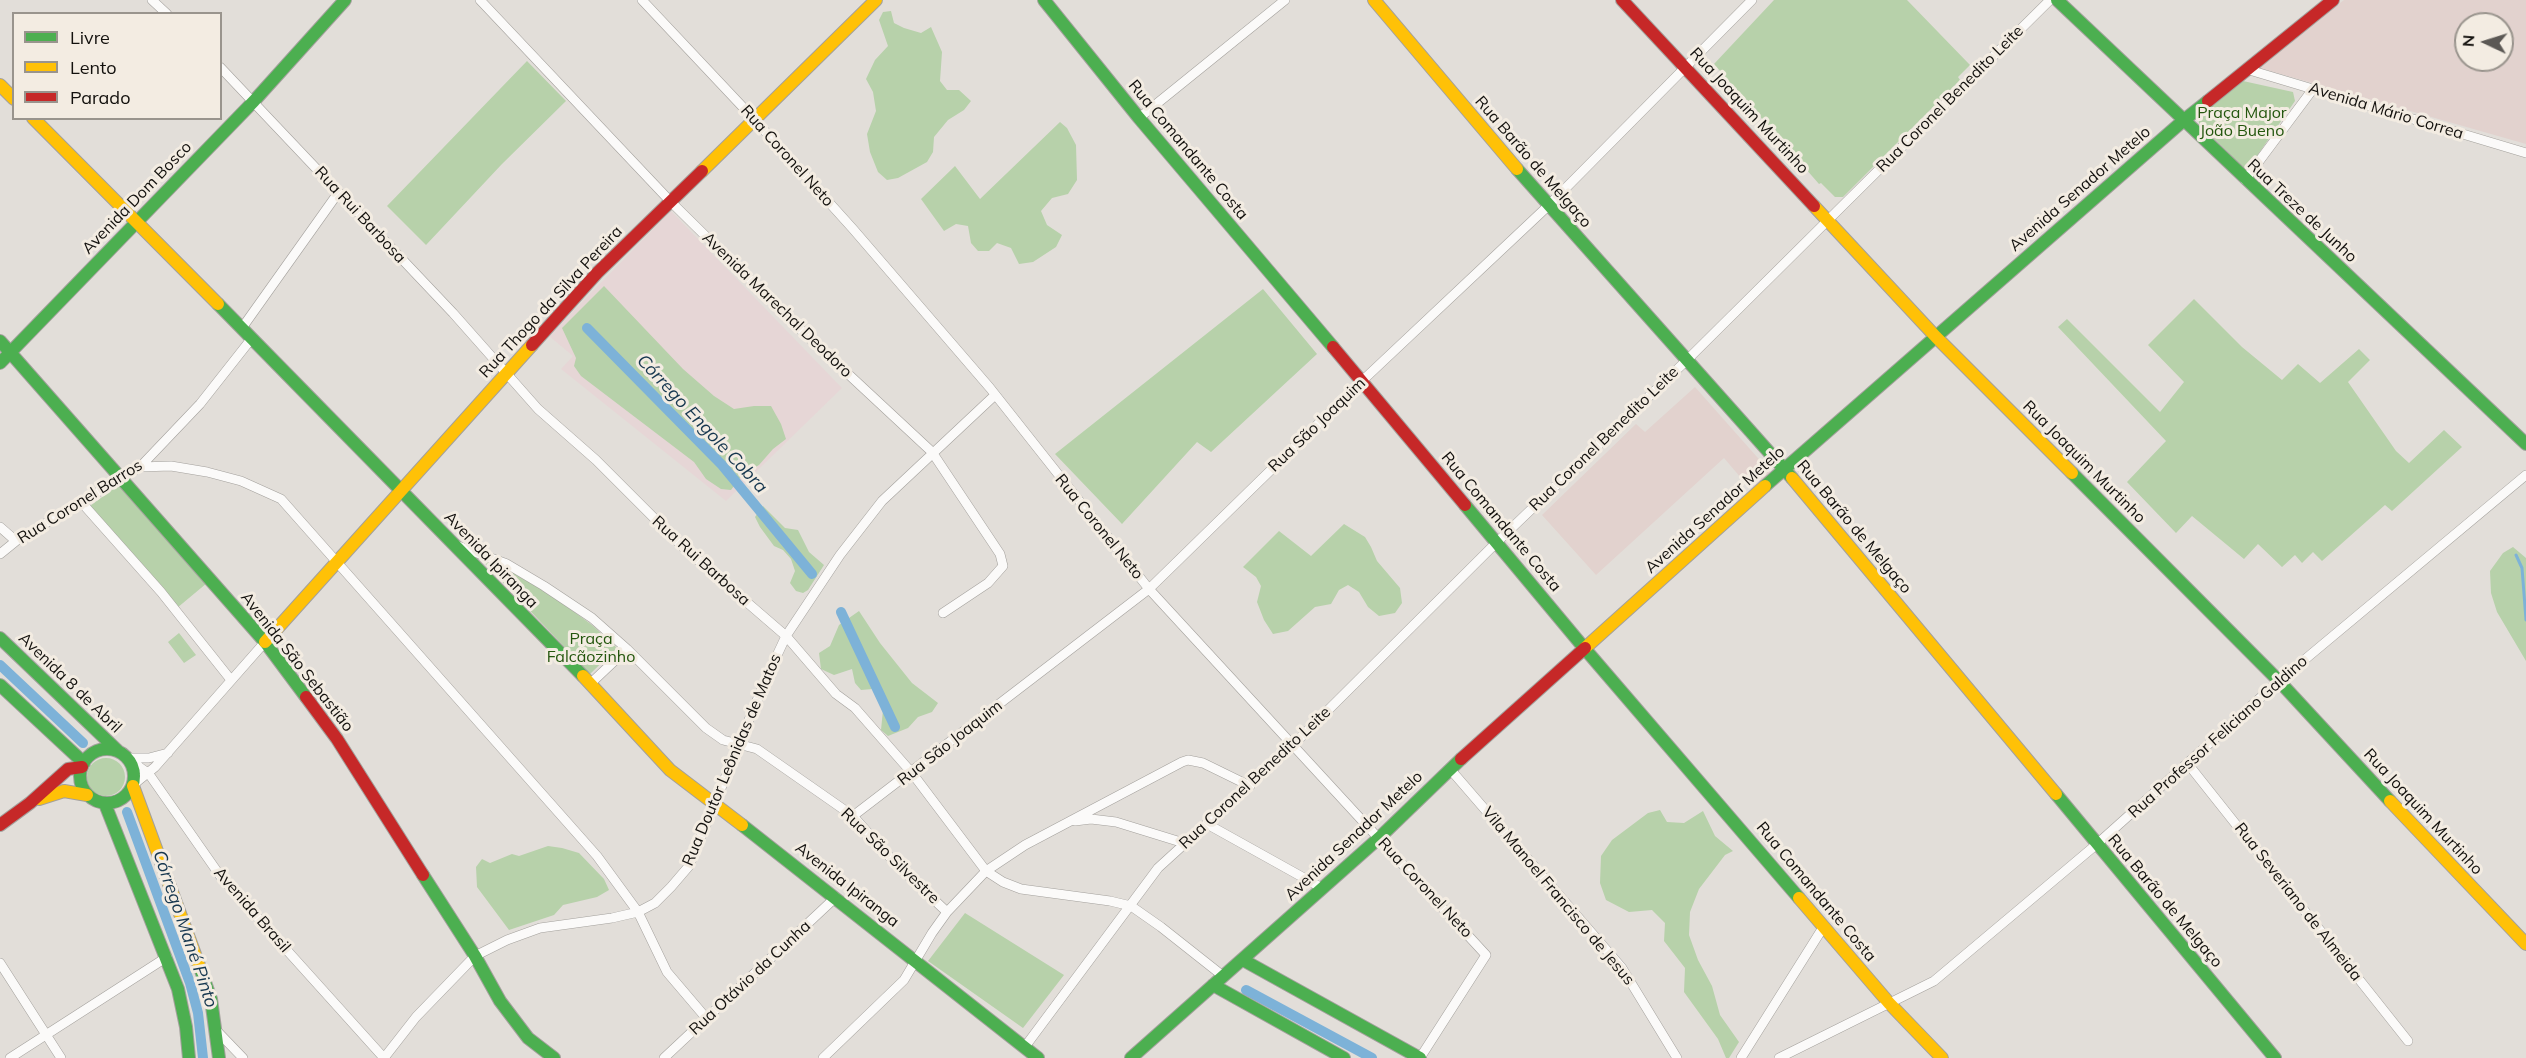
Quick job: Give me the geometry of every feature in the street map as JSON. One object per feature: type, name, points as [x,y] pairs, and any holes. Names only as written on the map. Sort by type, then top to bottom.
[{"type":"street","points":[[152,0],[165,12]]},
{"type":"street","name":"Avenida Marechal Deodoro","points":[[480,0],[670,201],[802,332],[933,452],[1000,554],[1003,566],[988,583],[943,613]]},
{"type":"street","name":"Rua Coronel Neto","points":[[642,0],[853,229],[994,396],[1149,589],[1486,955],[1420,1058]]},
{"type":"street","name":"Rua Thogo da Silva Pereira","points":[[265,642],[597,273],[876,0]]},
{"type":"street","name":"Rua Comandante Costa","points":[[1044,0],[1139,118],[1585,649],[1888,1003],[1942,1058]]},
{"type":"street","points":[[1139,118],[1285,0]]},
{"type":"street","name":"Rua Barão de Melgaço","points":[[1374,0],[1548,206],[1688,359],[1785,470],[2275,1058]]},
{"type":"street","name":"Rua Joaquim Murtinho","points":[[1622,0],[1687,67],[1936,337],[2279,681],[2447,863],[2526,944]]},
{"type":"street","name":"Rua São Joaquim","points":[[853,816],[1149,589],[1362,381],[1548,206],[1752,0]]},
{"type":"street","name":"Rua Coronel Benedito Leite","points":[[1024,1047],[1158,868],[1293,745],[1496,542],[1688,359],[2050,0]]},
{"type":"street","name":"Rua Treze de Junho","points":[[2057,0],[2526,444]]},
{"type":"street","name":"Avenida Senador Metelo","points":[[1131,1058],[1936,337],[2184,120],[2333,0]]},
{"type":"street","name":"Avenida Dom Bosco","points":[[0,363],[254,101],[340,2]]},
{"type":"street","name":"Rua Rui Barbosa","points":[[222,69],[453,313],[538,409],[596,460],[684,548],[786,636],[836,694],[855,708],[912,773],[986,871],[1003,882],[1021,889],[1110,900],[1131,906],[1223,976]]},
{"type":"street","name":"Avenida Mário Correa","points":[[2246,69],[2526,153]]},
{"type":"street","points":[[0,86],[12,97]]},
{"type":"street","points":[[2245,180],[2313,89]]},
{"type":"street","name":"Avenida Ipiranga","points":[[35,120],[252,338],[590,684],[670,770],[716,803],[1038,1058]]},
{"type":"street","points":[[242,328],[338,193]]},
{"type":"street","name":"Rua Coronel Barros","points":[[0,554],[16,541],[140,467],[200,404],[252,338]]},
{"type":"street","name":"Avenida São Sebastião","points":[[0,341],[265,642],[337,739],[475,956],[500,1001],[528,1038],[554,1058]]},
{"type":"street","name":"Rua Doutor Leônidas de Matos","points":[[384,1058],[416,1017],[475,956],[507,940],[540,928],[612,918],[638,912],[655,903],[688,866],[786,636],[840,555],[882,501],[994,396]]},
{"type":"street","points":[[140,467],[159,465],[190,468],[241,482],[272,494],[292,511],[597,856],[638,912],[667,972],[707,1019]]},
{"type":"street","name":"Rua Professor Feliciano Galdino","points":[[1779,1058],[1934,981],[2097,844],[2279,681],[2526,475]]},
{"type":"street","points":[[82,503],[169,602],[231,680]]},
{"type":"street","points":[[0,527],[16,541]]},
{"type":"street","name":"Rua São Silvestre","points":[[450,543],[491,557],[544,585],[592,618],[627,649],[706,728],[723,740],[757,749],[853,816],[918,885],[947,912]]},
{"type":"street","name":"Avenida 8 de Abril","points":[[0,638],[122,754]]},
{"type":"street","points":[[30,803],[47,795],[64,791],[87,795],[105,804],[125,797],[133,785],[149,774],[168,753],[265,642]]},
{"type":"street","points":[[590,684],[627,649]]},
{"type":"street","points":[[0,685],[83,765],[81,782],[87,795]]},
{"type":"street","points":[[67,748],[71,761],[68,769]]},
{"type":"street","points":[[0,825],[30,803],[68,769],[83,765],[99,751],[149,758],[168,753]]},
{"type":"street","points":[[122,754],[134,769],[133,785],[199,963],[218,1030],[219,1058]]},
{"type":"street","name":"Avenida Brasil","points":[[122,754],[149,774],[221,877],[384,1058]]},
{"type":"street","points":[[823,1058],[904,980],[947,912],[986,871],[1025,845],[1188,760],[1203,763],[1250,786]]},
{"type":"street","name":"Rua Severiano de Almeida","points":[[2188,764],[2408,1041]]},
{"type":"street","name":"Vila Manoel Francisco de Jesus","points":[[1450,770],[1622,968],[1677,1058]]},
{"type":"street","points":[[105,804],[167,957],[183,1009],[189,1058]]},
{"type":"street","points":[[1070,822],[1091,819],[1116,822],[1184,843]]},
{"type":"street","points":[[1207,824],[1323,888]]},
{"type":"street","name":"Rua Otávio da Cunha","points":[[664,1058],[836,897]]},
{"type":"street","points":[[1742,1058],[1824,926]]},
{"type":"street","points":[[10,1058],[167,957]]},
{"type":"street","points":[[1243,960],[1420,1058]]},
{"type":"street","points":[[0,963],[61,1058]]},
{"type":"street","points":[[1213,985],[1344,1058]]},
{"type":"street","points":[[218,1030],[243,1058]]},
{"type":"shaded area","points":[[2344,0],[2526,0],[2526,144],[2256,67]]},
{"type":"shaded area","points":[[671,211],[842,388],[726,501],[561,369],[573,356],[549,336]]},
{"type":"shaded area","points":[[1695,387],[1773,475],[1753,492],[1724,458],[1596,575],[1542,515],[1636,424],[1645,432]]},
{"type":"green space","points":[[1774,0],[1907,0],[1970,65],[1958,77],[1960,80],[1843,197],[1835,197],[1821,183],[1819,184],[1714,64]]},
{"type":"green space","points":[[891,11],[894,23],[904,28],[921,33],[931,27],[942,52],[940,81],[947,90],[959,90],[971,101],[964,110],[948,120],[934,137],[933,152],[927,162],[898,178],[887,180],[878,172],[870,152],[867,134],[876,111],[873,92],[866,79],[875,60],[888,46],[879,20],[883,12]]},
{"type":"green space","points":[[527,61],[566,101],[502,164],[426,245],[387,206]]},
{"type":"green space","name":"Praça Major João Bueno","points":[[2243,81],[2293,92],[2295,101],[2250,166],[2244,168],[2199,124],[2199,117]]},
{"type":"green space","points":[[1060,122],[1067,128],[1076,145],[1077,180],[1068,194],[1052,198],[1041,211],[1047,225],[1062,235],[1056,247],[1033,262],[1019,264],[1011,248],[997,243],[989,251],[978,251],[971,243],[968,226],[956,224],[944,231],[921,199],[955,166],[980,199]]},
{"type":"green space","points":[[604,286],[683,369],[714,396],[734,409],[771,406],[786,439],[773,449],[759,465],[742,475],[731,490],[721,489],[706,479],[694,462],[581,376],[574,366],[576,358],[562,328]]},
{"type":"green space","points":[[1263,289],[1317,354],[1211,452],[1197,442],[1122,524],[1055,454]]},
{"type":"green space","points":[[2194,299],[2242,347],[2282,380],[2298,364],[2320,383],[2359,349],[2370,360],[2348,382],[2396,451],[2409,463],[2444,430],[2462,447],[2392,511],[2385,505],[2322,561],[2313,552],[2302,563],[2295,555],[2282,567],[2258,544],[2244,559],[2192,516],[2176,533],[2127,482],[2166,441],[2058,327],[2067,319],[2160,412],[2184,382],[2148,345]]},
{"type":"green space","points":[[120,484],[207,583],[177,608],[90,506]]},
{"type":"green space","points":[[763,506],[785,528],[798,530],[809,552],[824,565],[808,590],[803,593],[796,591],[790,583],[795,571],[791,559],[783,550],[774,546],[755,517]]},
{"type":"green space","points":[[1344,524],[1365,537],[1377,561],[1400,588],[1402,603],[1395,613],[1379,616],[1368,607],[1359,592],[1348,585],[1339,590],[1331,604],[1315,607],[1288,631],[1273,634],[1257,602],[1261,586],[1256,577],[1243,567],[1279,531],[1311,556]]},
{"type":"green space","points":[[2513,547],[2526,558],[2526,661],[2497,612],[2491,593],[2490,571],[2503,553]]},
{"type":"green space","name":"Praça Falcãozinho","points":[[481,559],[500,565],[554,597],[592,625],[617,648],[590,674]]},
{"type":"green space","points":[[859,611],[880,643],[912,683],[938,703],[932,712],[918,717],[908,728],[888,736],[881,730],[883,710],[873,689],[861,690],[855,683],[852,669],[834,675],[821,669],[819,653],[830,646],[839,625]]},
{"type":"green space","points":[[179,633],[196,655],[184,663],[168,642]]},
{"type":"green space","points":[[106,758],[120,763],[125,777],[120,791],[106,796],[92,791],[87,777],[92,763]]},
{"type":"green space","points":[[1660,810],[1667,822],[1684,823],[1703,811],[1715,836],[1733,851],[1725,855],[1699,889],[1690,912],[1689,935],[1698,960],[1712,986],[1720,1015],[1739,1042],[1729,1058],[1726,1058],[1718,1039],[1684,992],[1685,968],[1664,941],[1665,923],[1652,910],[1629,912],[1606,900],[1600,883],[1601,856],[1612,840],[1648,813]]},
{"type":"green space","points":[[548,846],[579,853],[604,879],[609,890],[597,897],[563,905],[554,915],[509,930],[477,887],[476,867],[482,859],[490,863],[512,854],[519,856]]},
{"type":"green space","points":[[965,913],[1064,975],[1023,1028],[928,961]]},
{"type":"waterway","name":"Córrego Engole Cobra","points":[[587,328],[722,465],[812,574]]},
{"type":"waterway","points":[[2516,555],[2522,568],[2526,620]]},
{"type":"waterway","name":"Córrego Engole Cobra","points":[[841,612],[895,727]]},
{"type":"waterway","name":"Córrego Mané Pinto","points":[[0,665],[83,743]]},
{"type":"waterway","name":"Córrego Mané Pinto","points":[[127,812],[190,983],[198,1013],[203,1058]]},
{"type":"waterway","name":"Córrego Engole Cobra","points":[[1246,990],[1372,1058]]},
{"type":"traffic: fast","points":[[0,363],[254,101],[345,0]]},
{"type":"traffic: fast","points":[[1044,0],[1139,118],[1333,347]]},
{"type":"traffic: fast","points":[[1765,486],[2184,120],[2057,0]]},
{"type":"traffic: fast","points":[[2208,101],[2184,120],[2526,444]]},
{"type":"traffic: fast","points":[[1517,169],[1792,478]]},
{"type":"traffic: fast","points":[[218,304],[583,676]]},
{"type":"traffic: fast","points":[[0,341],[265,642],[306,697]]},
{"type":"traffic: fast","points":[[2072,473],[2279,681],[2390,801]]},
{"type":"traffic: fast","points":[[1465,505],[1585,649],[1799,898]]},
{"type":"traffic: fast","points":[[0,638],[118,751]]},
{"type":"traffic: fast","points":[[0,685],[84,763]]},
{"type":"traffic: fast","points":[[102,749],[112,749],[122,753],[130,761],[134,776],[130,791],[122,799],[112,803],[102,803],[92,799],[84,791],[80,781],[80,771],[84,761],[92,753],[102,749]]},
{"type":"traffic: fast","points":[[1131,1058],[1379,838],[1461,759]]},
{"type":"traffic: fast","points":[[2056,794],[2275,1058]]},
{"type":"traffic: fast","points":[[105,804],[178,989],[186,1027],[189,1058]]},
{"type":"traffic: fast","points":[[742,825],[1038,1058]]},
{"type":"traffic: fast","points":[[423,875],[475,956],[500,1001],[528,1038],[554,1058]]},
{"type":"traffic: fast","points":[[1243,960],[1420,1058]]},
{"type":"traffic: fast","points":[[200,968],[211,999],[219,1058]]},
{"type":"traffic: fast","points":[[1213,985],[1344,1058]]},
{"type":"traffic: slow","points":[[702,171],[876,0]]},
{"type":"traffic: slow","points":[[1374,0],[1517,169]]},
{"type":"traffic: slow","points":[[0,85],[12,97]]},
{"type":"traffic: slow","points":[[35,120],[218,304]]},
{"type":"traffic: slow","points":[[1814,206],[1936,337],[2072,473]]},
{"type":"traffic: slow","points":[[265,642],[532,345]]},
{"type":"traffic: slow","points":[[1792,478],[2056,794]]},
{"type":"traffic: slow","points":[[1585,648],[1765,486]]},
{"type":"traffic: slow","points":[[583,676],[670,770],[742,825]]},
{"type":"traffic: slow","points":[[133,786],[200,968]]},
{"type":"traffic: slow","points":[[39,799],[64,791],[87,795]]},
{"type":"traffic: slow","points":[[2390,801],[2526,944]]},
{"type":"traffic: slow","points":[[1799,898],[1889,1003],[1942,1058]]},
{"type":"traffic: jam","points":[[1622,0],[1814,206]]},
{"type":"traffic: jam","points":[[2208,101],[2333,0]]},
{"type":"traffic: jam","points":[[532,345],[597,273],[702,171]]},
{"type":"traffic: jam","points":[[1333,347],[1465,505]]},
{"type":"traffic: jam","points":[[1461,759],[1585,648]]},
{"type":"traffic: jam","points":[[306,697],[337,739],[423,875]]},
{"type":"traffic: jam","points":[[0,825],[30,803],[68,769],[82,767]]}]
